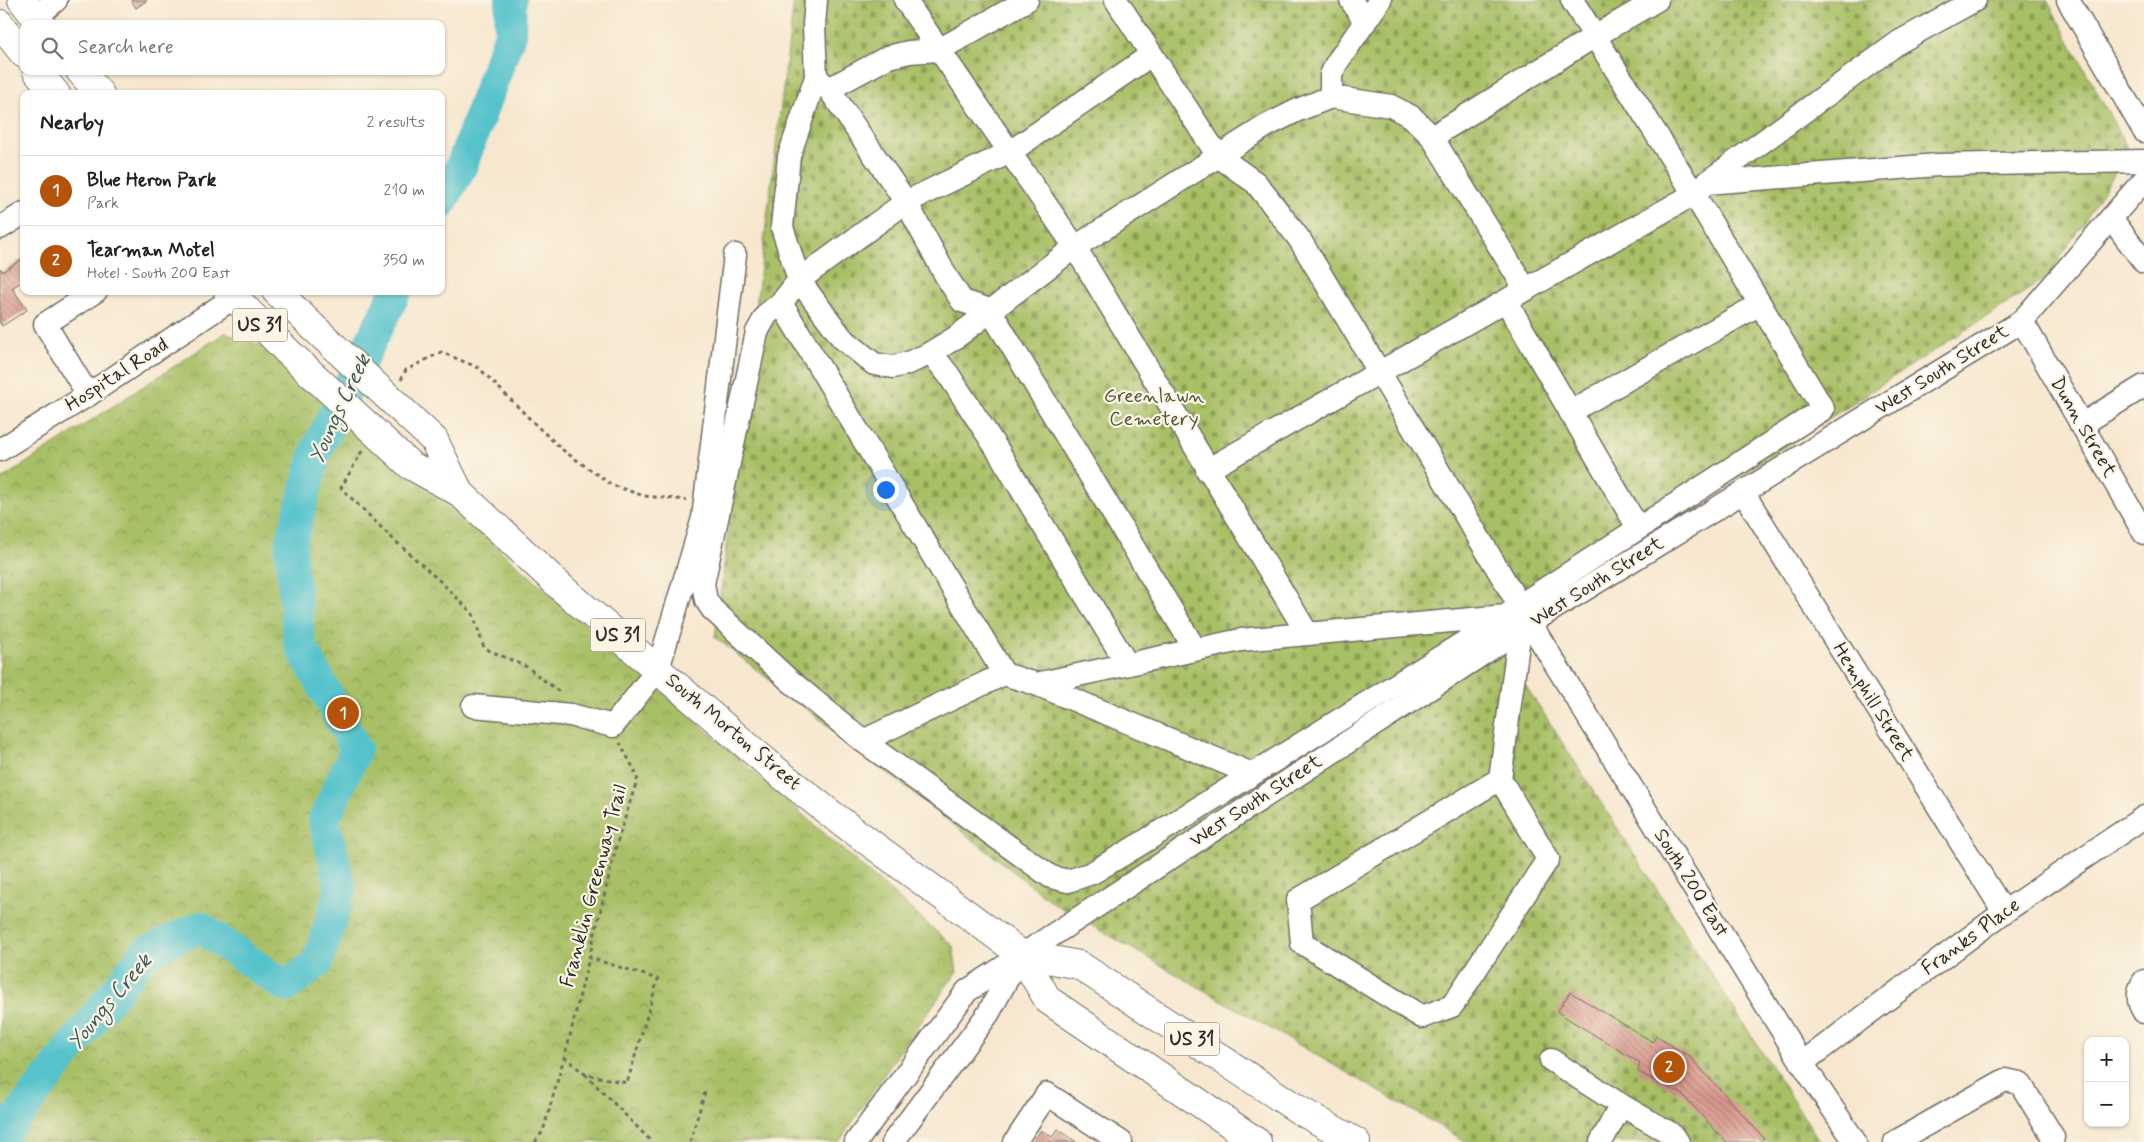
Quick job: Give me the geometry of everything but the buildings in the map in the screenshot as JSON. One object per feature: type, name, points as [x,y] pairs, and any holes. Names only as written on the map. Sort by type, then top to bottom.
[{"type":"main road","points":[[1,28],[20,49]]},
{"type":"main road","points":[[41,75],[53,90]]},
{"type":"main road","points":[[83,75],[97,90]]},
{"type":"main road","name":"South Morton Street","points":[[237,295],[287,351],[410,465],[459,492],[564,590],[779,773],[1021,954]]},
{"type":"main road","name":"South Morton Street","points":[[280,295],[434,440],[459,492]]},
{"type":"main road","name":"US 31","points":[[1021,954],[1048,1000],[1257,1142]]},
{"type":"main road","name":"US 31","points":[[1021,954],[1079,965],[1299,1110],[1356,1142]]},
{"type":"street","points":[[816,0],[814,25],[822,83],[906,202],[962,301],[990,310],[1195,649]]},
{"type":"street","points":[[905,0],[1075,247],[1307,634]]},
{"type":"street","points":[[1026,0],[939,50],[909,52],[888,57],[822,83],[789,156],[782,227],[799,280],[842,338],[874,364],[893,367],[931,353],[1075,247],[1266,126],[1298,110],[1331,97],[1391,106],[1412,117],[1432,137],[1526,290]]},
{"type":"street","points":[[1116,0],[1218,156]]},
{"type":"street","points":[[1351,0],[1365,22]]},
{"type":"street","points":[[1331,97],[1330,75],[1380,0]]},
{"type":"street","points":[[1151,54],[1010,152],[906,202],[799,280],[781,303],[767,314],[757,332],[703,584],[704,592],[712,609],[788,679],[863,741],[1051,878],[1068,881],[1092,873],[1252,774],[1519,618],[1638,528],[1823,409],[1760,304],[1700,188],[1572,0]]},
{"type":"street","points":[[1432,137],[1657,0]]},
{"type":"street","points":[[1207,470],[1506,302],[1700,188],[1899,42],[1975,0]]},
{"type":"street","points":[[2068,0],[2144,131]]},
{"type":"street","name":"South 200 East","points":[[1218,156],[1256,183],[1300,240],[1380,373],[1519,618],[1802,1063],[1855,1142]]},
{"type":"street","points":[[1700,188],[1938,165],[2144,161]]},
{"type":"street","name":"West South Street","points":[[856,1142],[967,991],[1519,618],[1742,492],[2022,320],[2144,180]]},
{"type":"street","points":[[0,228],[20,216]]},
{"type":"street","points":[[2111,218],[2144,262]]},
{"type":"street","points":[[473,706],[571,715],[613,726],[658,669],[702,518],[735,255]]},
{"type":"street","points":[[88,395],[45,324],[90,295]]},
{"type":"street","name":"Hospital Road","points":[[0,450],[88,395],[232,295]]},
{"type":"street","points":[[1506,302],[1638,528]]},
{"type":"street","points":[[781,303],[1004,674],[1036,684],[1252,774]]},
{"type":"street","points":[[1570,412],[1760,304]]},
{"type":"street","name":"Dunn Street","points":[[2022,320],[2144,533]]},
{"type":"street","points":[[931,353],[948,374],[997,449],[1127,664]]},
{"type":"street","points":[[2081,425],[2144,386]]},
{"type":"street","name":"Hemphill Street","points":[[1742,492],[2004,912]]},
{"type":"street","points":[[1036,684],[1241,640],[1519,618]]},
{"type":"street","points":[[1500,779],[1298,900],[1302,943],[1422,1017],[1452,1006],[1548,859],[1500,779],[1519,618]]},
{"type":"street","points":[[863,741],[1004,674]]},
{"type":"street","name":"Franks Place","points":[[1802,1063],[2004,912],[2144,817]]},
{"type":"street","points":[[893,1142],[988,1014],[1021,954]]},
{"type":"street","points":[[2144,980],[2138,994],[2139,1002],[2144,1012]]},
{"type":"street","points":[[1551,1060],[1670,1134],[1678,1142]]},
{"type":"street","points":[[907,1074],[931,1091]]},
{"type":"street","points":[[1895,1142],[1923,1135],[2004,1080],[2020,1083],[2053,1137],[2052,1142]]},
{"type":"street","points":[[1015,1142],[1047,1094],[1121,1142]]},
{"type":"street","points":[[1601,1142],[1621,1105]]},
{"type":"path","points":[[397,387],[406,370],[441,352],[479,368],[544,433],[612,485],[644,496],[704,502]]},
{"type":"path","points":[[364,446],[341,488],[392,538],[441,582],[472,614],[484,648],[527,667],[563,695]]},
{"type":"path","name":"Franklin Greenway Trail","points":[[535,1142],[543,1131],[564,1057],[617,843],[638,777],[618,739],[599,722]]},
{"type":"path","points":[[584,1074],[627,1083],[658,979],[590,958]]},
{"type":"path","points":[[564,1057],[584,1074],[652,1142]]},
{"type":"path","points":[[690,1142],[705,1092]]},
{"type":"green space","name":"Greenlawn Cemetery","points":[[794,0],[2047,0],[2129,151],[2048,277],[1493,635],[1820,1142],[1467,1142],[1053,903],[715,637]]},
{"type":"green space","points":[[225,333],[269,348],[953,946],[957,972],[898,1054],[839,1142],[0,1142],[0,480]]},
{"type":"waterway","name":"Youngs Creek","points":[[445,196],[461,167],[510,34],[511,0]]},
{"type":"waterway","name":"Youngs Creek","points":[[0,1139],[145,953],[200,927],[286,987],[318,962],[341,889],[324,820],[356,749],[299,642],[290,546],[317,449],[394,295]]},
{"type":"place","name":"Blue Heron Park","points":[[343,713]]},
{"type":"place","name":"Tearman Motel","points":[[1669,1067]]}]
